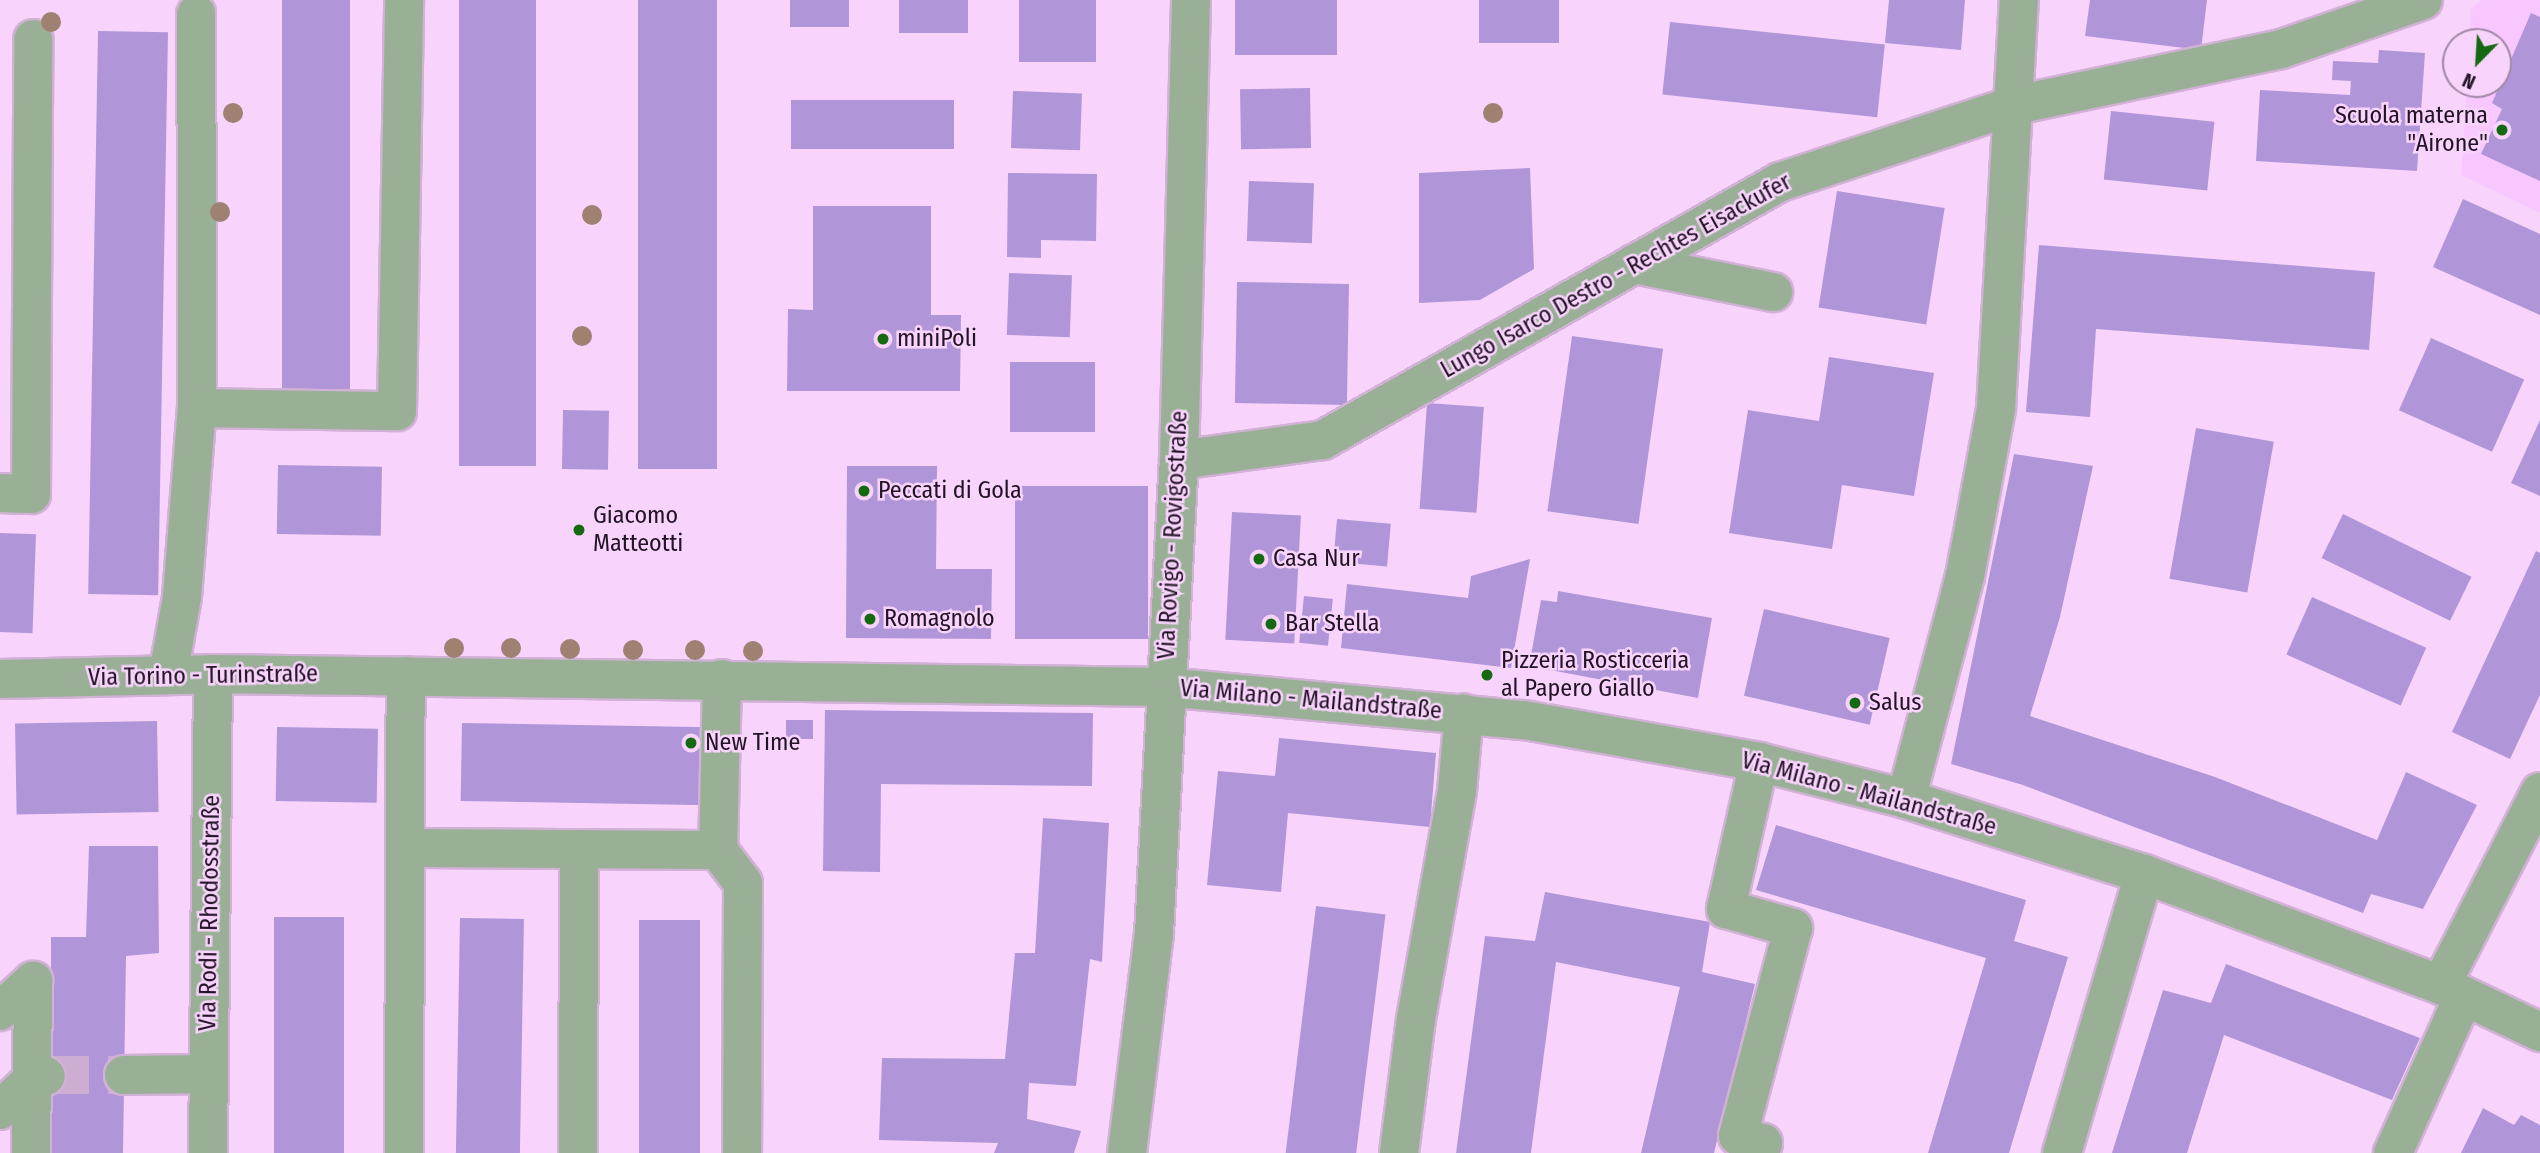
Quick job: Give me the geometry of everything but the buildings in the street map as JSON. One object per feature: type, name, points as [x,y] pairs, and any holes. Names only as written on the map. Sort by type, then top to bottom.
[{"type":"street","points":[[197,408],[397,411],[404,0]]},
{"type":"street","name":"Via Rovigo - Rovigostraße","points":[[1128,1153],[1154,934],[1179,460],[1191,0]]},
{"type":"street","points":[[1906,799],[1965,576],[1996,409],[2019,0]]},
{"type":"street","name":"Lungo Isarco Destro - Rechtes Eisackufer","points":[[1179,460],[1323,440],[1780,182],[2015,106],[2281,49],[2423,0]]},
{"type":"street","points":[[168,675],[183,597],[197,408],[196,14]]},
{"type":"street","points":[[0,493],[31,494],[33,39]]},
{"type":"street","points":[[1634,264],[1773,292]]},
{"type":"street","name":"Via Torino - Turinstraße","points":[[0,679],[213,674],[722,679]]},
{"type":"street","name":"Via Rodi - Rhodosstraße","points":[[208,1153],[213,674]]},
{"type":"street","points":[[404,1153],[406,676]]},
{"type":"street","points":[[722,679],[718,850],[743,883],[742,1153]]},
{"type":"street","name":"Via Milano - Mailandstraße","points":[[722,679],[1166,687],[1464,713],[1759,761],[1906,799],[2144,874],[2453,991],[2540,1032]]},
{"type":"street","points":[[1399,1153],[1416,1019],[1457,791],[1464,713]]},
{"type":"street","points":[[1759,761],[1726,909],[1793,928],[1738,1136],[1763,1143],[1760,1153]]},
{"type":"street","points":[[2393,1153],[2453,991],[2540,792]]},
{"type":"street","points":[[405,848],[718,850]]},
{"type":"street","points":[[578,1153],[579,849]]},
{"type":"street","points":[[2062,1153],[2144,874]]},
{"type":"street","points":[[0,1011],[33,981],[42,1077],[32,1153]]},
{"type":"street","points":[[124,1075],[209,1074]]},
{"type":"street","points":[[0,1110],[42,1077]]},
{"type":"shaded area","name":"Scuola materna \"Airone\"","points":[[2481,0],[2540,0],[2540,213],[2461,175],[2466,98],[2512,98],[2512,28],[2470,28],[2471,9]]},
{"type":"tunnel","points":[[51,1075],[124,1075]]},
{"type":"place","name":"Scuola materna \"Airone\"","points":[[2502,130]]},
{"type":"place","name":"miniPoli","points":[[883,339]]},
{"type":"place","name":"Peccati di Gola","points":[[864,491]]},
{"type":"place","name":"Giacomo Matteotti","points":[[579,530]]},
{"type":"place","name":"Casa Nur","points":[[1259,559]]},
{"type":"place","name":"Romagnolo","points":[[870,619]]},
{"type":"place","name":"Bar Stella","points":[[1271,624]]},
{"type":"place","name":"Pizzeria Rosticceria al Papero Giallo","points":[[1487,675]]},
{"type":"place","name":"Salus","points":[[1855,703]]},
{"type":"place","name":"New Time","points":[[691,743]]}]
